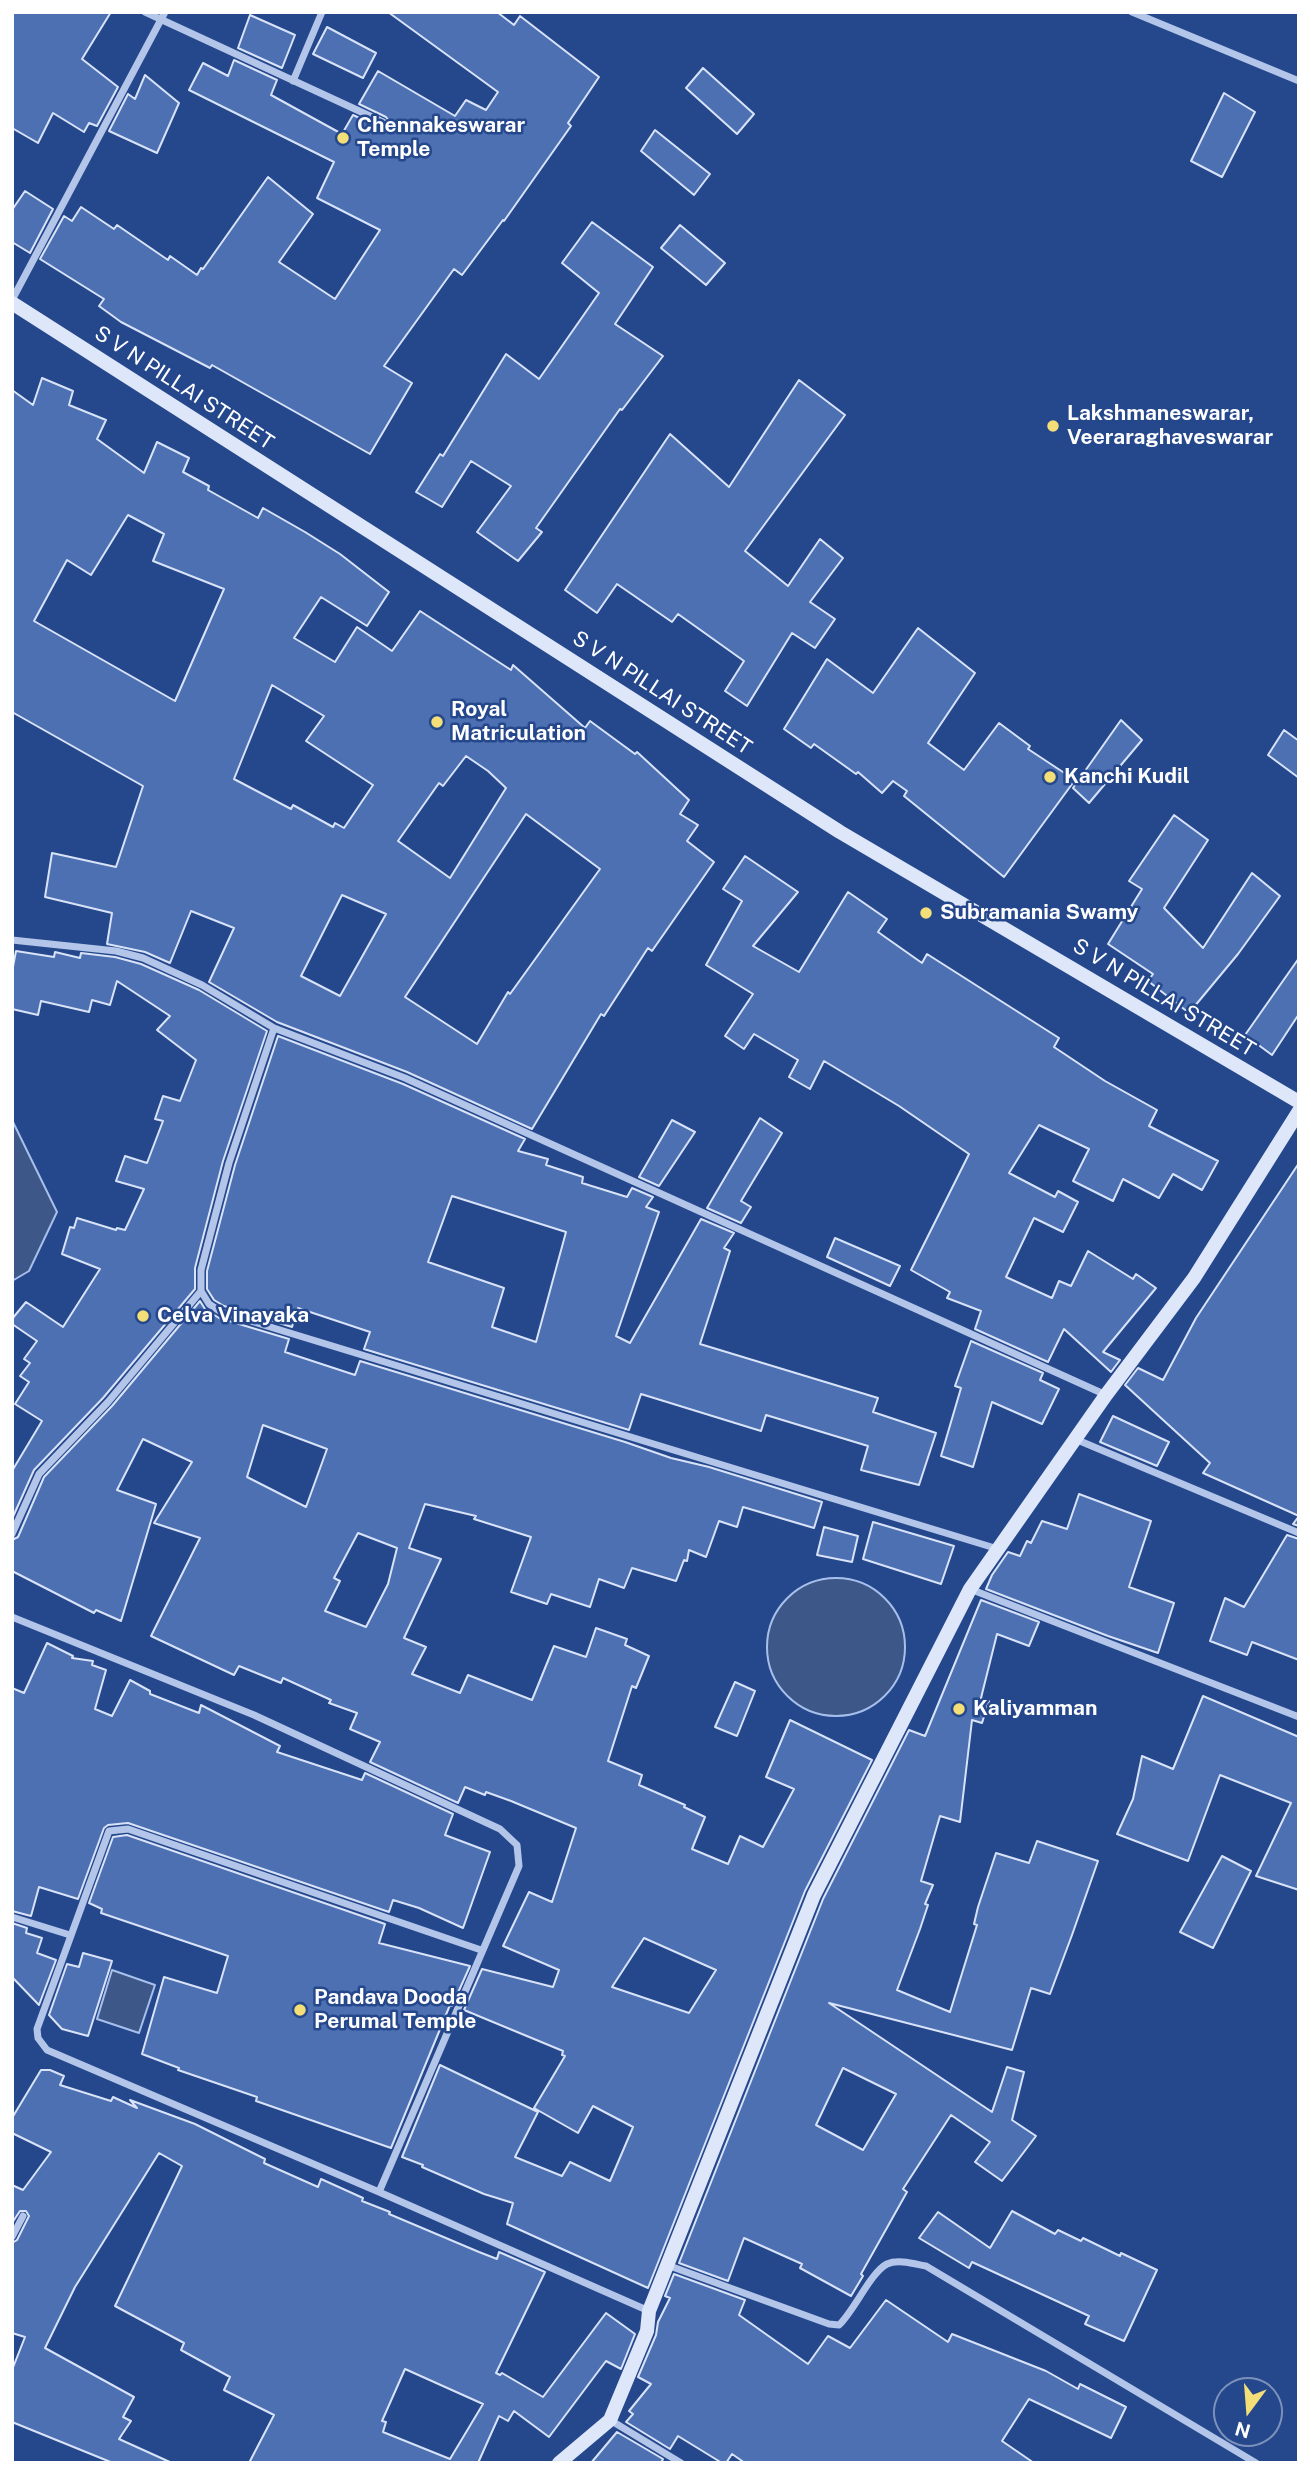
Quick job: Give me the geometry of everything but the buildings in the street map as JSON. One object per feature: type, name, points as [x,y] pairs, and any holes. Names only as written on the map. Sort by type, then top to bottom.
[{"type":"main road","name":"S V N PILLAI STREET","points":[[12,302],[840,831],[1299,1102]]},
{"type":"main road","points":[[559,2463],[610,2420],[647,2331],[649,2311],[814,1895],[970,1589],[1106,1395],[1194,1278],[1299,1111]]},
{"type":"street","points":[[145,12],[383,122]]},
{"type":"street","points":[[12,302],[166,12]]},
{"type":"street","points":[[293,81],[322,12]]},
{"type":"street","points":[[1132,12],[1299,81]]},
{"type":"street","points":[[12,940],[116,951],[143,958],[202,985],[274,1028],[405,1078],[1106,1395]]},
{"type":"street","points":[[274,1028],[229,1163],[201,1270],[201,1291],[209,1304],[222,1312],[999,1549]]},
{"type":"street","points":[[12,1534],[39,1474],[108,1402],[201,1291]]},
{"type":"street","points":[[1075,1439],[1299,1533]]},
{"type":"street","points":[[970,1589],[1299,1717]]},
{"type":"street","points":[[12,1617],[254,1716],[500,1829],[517,1845],[519,1866],[379,2192]]},
{"type":"street","points":[[481,1951],[128,1829],[115,1829],[109,1831],[70,1935],[37,2029],[38,2038],[47,2050],[649,2311]]},
{"type":"street","points":[[12,1917],[70,1935]]},
{"type":"street","points":[[12,2237],[23,2216]]},
{"type":"street","points":[[667,2265],[829,2324],[839,2325],[887,2264],[900,2262],[926,2266],[1256,2463]]},
{"type":"street","points":[[610,2420],[681,2463]]},
{"type":"water","points":[[12,1120],[57,1212],[29,1271],[12,1281]]},
{"type":"water","points":[[836,1578],[862,1584],[884,1599],[899,1621],[905,1647],[899,1673],[884,1695],[862,1710],[836,1716],[810,1710],[788,1695],[773,1673],[767,1647],[773,1621],[788,1599],[810,1584]]},
{"type":"water","points":[[112,1970],[155,1985],[139,2033],[97,2019]]},
{"type":"place","name":"Chennakeswarar Temple","points":[[343,138]]},
{"type":"place","name":"Lakshmaneswarar, Veeraraghaveswarar","points":[[1053,426]]},
{"type":"place","name":"Royal Matriculation","points":[[437,722]]},
{"type":"place","name":"Kanchi Kudil","points":[[1050,777]]},
{"type":"place","name":"Subramania Swamy","points":[[926,913]]},
{"type":"place","name":"Celva Vinayaka","points":[[143,1316]]},
{"type":"place","name":"Kaliyamman","points":[[959,1709]]},
{"type":"place","name":"Pandava Dooda Perumal Temple","points":[[300,2010]]}]
